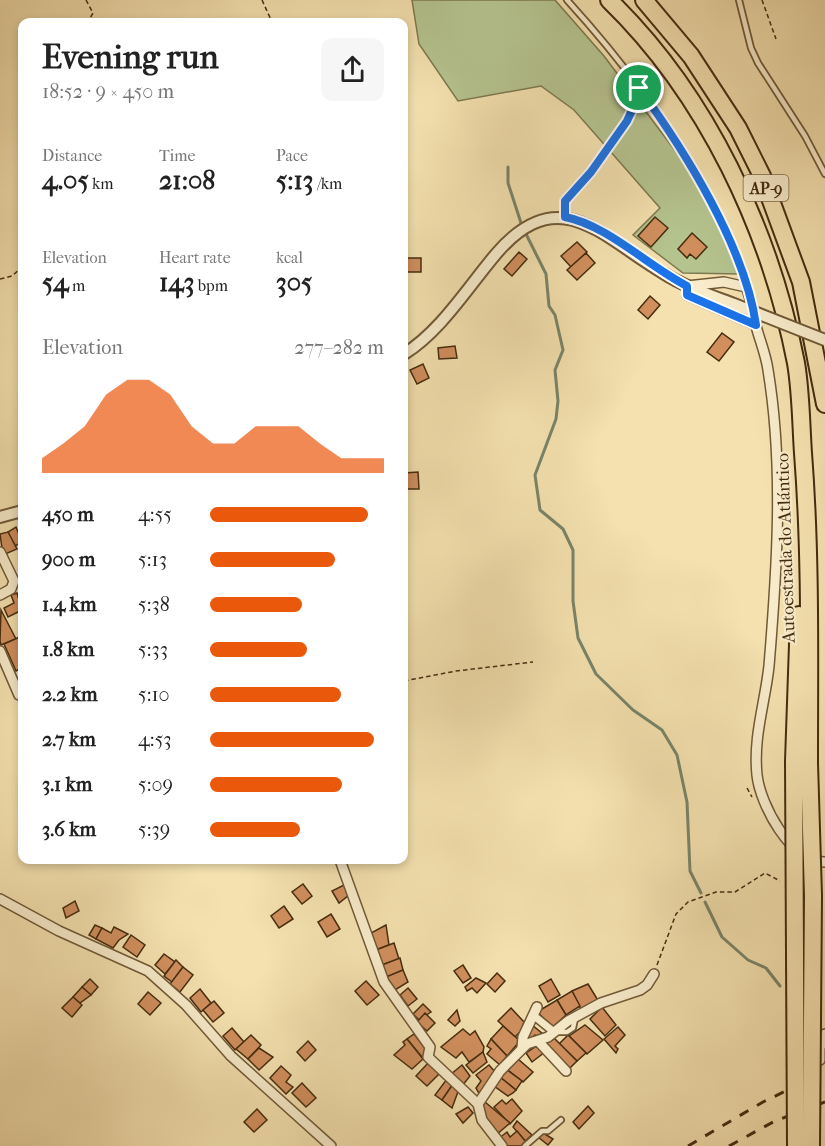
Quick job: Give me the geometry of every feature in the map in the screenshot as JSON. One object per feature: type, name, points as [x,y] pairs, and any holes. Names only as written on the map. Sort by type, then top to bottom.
[{"type":"highway","name":"Autoestrada do Atlántico","points":[[609,0],[670,71],[714,139],[742,191],[773,274],[796,364],[808,519],[802,762],[813,896],[811,1146]]},
{"type":"highway","name":"AP-9","points":[[644,0],[691,56],[738,128],[762,176],[801,282],[825,404]]},
{"type":"highway","points":[[796,1146],[802,762]]},
{"type":"street","points":[[408,351],[427,336],[513,236],[537,221],[565,217],[592,226],[651,266],[687,286],[825,340]]},
{"type":"street","points":[[687,286],[724,282],[746,287],[752,300],[768,369],[774,421],[777,495],[768,668],[758,723],[757,776],[775,825],[787,843],[819,862],[825,862]]},
{"type":"street","points":[[687,286],[687,295],[756,325]]},
{"type":"street","points":[[0,517],[18,513]]},
{"type":"street","points":[[0,552],[14,585],[0,595]]},
{"type":"street","points":[[0,651],[18,693]]},
{"type":"street","points":[[341,864],[384,982],[430,1047],[428,1057],[478,1104],[482,1120],[502,1146]]},
{"type":"street","points":[[0,899],[60,931],[148,971],[186,1005],[231,1056],[331,1146]]},
{"type":"street","points":[[478,1104],[500,1071],[522,1048],[554,1032],[601,1003],[640,990],[647,985],[654,974]]},
{"type":"street","points":[[522,1048],[523,1037],[535,1011],[554,1032]]},
{"type":"street","points":[[817,1146],[820,1048],[825,1034]]},
{"type":"street","points":[[538,1041],[566,1071]]},
{"type":"lane","points":[[567,0],[596,32],[678,142],[701,183],[742,272],[746,287]]},
{"type":"lane","points":[[739,0],[751,48],[758,63],[805,136],[825,174]]},
{"type":"lane","points":[[525,1146],[542,1131],[549,1131],[561,1120]]},
{"type":"path","points":[[86,0],[93,13],[90,18]]},
{"type":"path","points":[[262,0],[270,18]]},
{"type":"path","points":[[762,0],[776,39]]},
{"type":"path","points":[[565,217],[565,201],[591,172],[627,121],[639,95],[639,88]]},
{"type":"path","points":[[0,279],[12,276],[18,271]]},
{"type":"path","points":[[408,680],[456,671],[532,662]]},
{"type":"path","points":[[654,974],[676,914],[688,902],[716,892],[735,892],[765,873],[786,884]]},
{"type":"green space","points":[[412,0],[555,0],[604,56],[698,181],[741,274],[683,273],[633,235],[660,208],[574,110],[541,86],[458,101],[419,44]]},
{"type":"building","points":[[655,217],[668,228],[651,247],[638,236]]},
{"type":"building","points":[[692,233],[707,247],[696,259],[690,254],[687,258],[678,249]]},
{"type":"building","points":[[577,242],[587,252],[571,267],[561,256]]},
{"type":"building","points":[[519,252],[527,259],[512,276],[504,269]]},
{"type":"building","points":[[586,253],[595,263],[577,280],[567,270]]},
{"type":"building","points":[[408,258],[421,258],[421,272],[408,272]]},
{"type":"building","points":[[650,296],[660,305],[648,319],[638,310]]},
{"type":"building","points":[[722,333],[734,342],[719,361],[707,352]]},
{"type":"building","points":[[455,346],[457,358],[439,359],[438,348]]},
{"type":"building","points":[[423,364],[429,378],[417,384],[410,370]]},
{"type":"building","points":[[418,472],[419,489],[408,489],[408,473]]},
{"type":"building","points":[[16,527],[18,544],[15,546],[8,532]]},
{"type":"building","points":[[8,532],[17,549],[3,555],[0,534]]},
{"type":"building","points":[[17,593],[18,612],[8,617],[4,608],[14,603],[11,595]]},
{"type":"building","points":[[1,610],[16,639],[1,645],[0,641]]},
{"type":"building","points":[[18,638],[18,670],[16,671],[4,644]]},
{"type":"building","points":[[303,884],[312,896],[302,904],[292,892]]},
{"type":"building","points":[[344,885],[349,895],[339,903],[332,891]]},
{"type":"building","points":[[75,901],[79,911],[66,918],[63,908]]},
{"type":"building","points":[[284,906],[293,919],[279,928],[271,916]]},
{"type":"building","points":[[331,914],[340,929],[327,937],[318,922]]},
{"type":"building","points":[[95,925],[102,928],[96,939],[89,935]]},
{"type":"building","points":[[386,925],[389,945],[376,950],[371,933]]},
{"type":"building","points":[[114,927],[128,934],[113,948],[96,939],[102,928],[111,933]]},
{"type":"building","points":[[131,935],[145,945],[137,957],[123,947]]},
{"type":"building","points":[[394,943],[399,959],[382,965],[376,950]]},
{"type":"building","points":[[164,954],[175,962],[165,974],[155,965]]},
{"type":"building","points":[[400,958],[403,970],[387,977],[382,965]]},
{"type":"building","points":[[176,960],[183,967],[172,982],[164,976]]},
{"type":"building","points":[[463,965],[471,978],[463,983],[454,971]]},
{"type":"building","points":[[183,967],[193,975],[180,992],[170,984]]},
{"type":"building","points":[[403,970],[408,982],[395,990],[386,977]]},
{"type":"building","points":[[497,973],[505,981],[495,992],[487,984]]},
{"type":"building","points":[[476,978],[486,983],[477,993],[472,988],[467,991],[465,987]]},
{"type":"building","points":[[90,979],[98,987],[91,995],[82,987]]},
{"type":"building","points":[[551,979],[560,995],[548,1002],[539,986]]},
{"type":"building","points":[[366,981],[379,995],[367,1005],[355,991]]},
{"type":"building","points":[[588,984],[599,1002],[582,1012],[572,991]]},
{"type":"building","points":[[82,987],[91,995],[80,1003],[73,997]]},
{"type":"building","points":[[408,988],[417,999],[408,1006],[400,995]]},
{"type":"building","points":[[200,989],[211,1003],[201,1012],[190,998]]},
{"type":"building","points":[[572,991],[580,1006],[566,1015],[557,1000]]},
{"type":"building","points":[[148,992],[161,1003],[150,1015],[138,1004]]},
{"type":"building","points":[[73,997],[82,1005],[72,1017],[62,1008]]},
{"type":"building","points":[[557,1000],[566,1015],[553,1027],[537,1012]]},
{"type":"building","points":[[214,1001],[224,1013],[213,1022],[203,1010]]},
{"type":"building","points":[[423,1004],[431,1012],[419,1020],[413,1014]]},
{"type":"building","points":[[602,1007],[616,1025],[605,1036],[590,1019]]},
{"type":"building","points":[[511,1008],[524,1022],[521,1031],[515,1037],[498,1021]]},
{"type":"building","points":[[457,1010],[460,1021],[455,1026],[448,1020]]},
{"type":"building","points":[[425,1013],[435,1023],[427,1031],[417,1022]]},
{"type":"building","points":[[531,1024],[543,1034],[538,1038],[535,1035],[528,1041],[524,1035]]},
{"type":"building","points":[[585,1025],[603,1040],[587,1054],[569,1036]]},
{"type":"building","points":[[503,1026],[520,1041],[507,1056],[491,1039]]},
{"type":"building","points":[[618,1027],[625,1035],[615,1046],[618,1049],[616,1053],[604,1039]]},
{"type":"building","points":[[232,1028],[244,1042],[235,1050],[223,1036]]},
{"type":"building","points":[[463,1029],[470,1035],[475,1031],[484,1047],[483,1052],[469,1062],[462,1052],[456,1058],[441,1047]]},
{"type":"building","points":[[414,1034],[425,1048],[426,1055],[422,1057],[407,1039]]},
{"type":"building","points":[[251,1035],[261,1045],[248,1059],[236,1049]]},
{"type":"building","points":[[568,1035],[586,1053],[577,1061],[559,1044]]},
{"type":"building","points":[[554,1038],[577,1061],[568,1070],[544,1043]]},
{"type":"building","points":[[407,1039],[423,1059],[412,1069],[394,1055],[405,1045],[403,1042]]},
{"type":"building","points":[[491,1039],[507,1056],[500,1065],[487,1054],[491,1049],[487,1046]]},
{"type":"building","points":[[308,1041],[316,1050],[305,1061],[297,1052]]},
{"type":"building","points":[[538,1045],[545,1052],[532,1062],[526,1053]]},
{"type":"building","points":[[259,1048],[273,1057],[259,1070],[248,1059]]},
{"type":"building","points":[[483,1052],[487,1062],[473,1073],[466,1065]]},
{"type":"building","points":[[518,1059],[533,1072],[523,1082],[506,1069]]},
{"type":"building","points":[[429,1062],[440,1073],[427,1086],[416,1076]]},
{"type":"building","points":[[462,1065],[470,1076],[462,1086],[450,1075]]},
{"type":"building","points":[[489,1065],[496,1073],[480,1095],[476,1088],[481,1081],[476,1075]]},
{"type":"building","points":[[281,1066],[291,1075],[286,1082],[293,1087],[286,1094],[270,1078]]},
{"type":"building","points":[[506,1069],[522,1081],[516,1090],[500,1077]]},
{"type":"building","points":[[500,1077],[516,1090],[508,1096],[494,1086]]},
{"type":"building","points":[[447,1079],[453,1084],[442,1100],[435,1095]]},
{"type":"building","points":[[302,1083],[316,1098],[306,1107],[292,1093]]},
{"type":"building","points":[[453,1084],[459,1089],[452,1108],[442,1100]]},
{"type":"building","points":[[512,1099],[522,1111],[510,1124],[494,1107],[502,1100],[506,1104]]},
{"type":"building","points":[[485,1102],[510,1123],[496,1135],[486,1121],[481,1107]]},
{"type":"building","points":[[588,1106],[594,1113],[579,1129],[573,1122]]},
{"type":"building","points":[[468,1107],[473,1113],[463,1123],[456,1114]]},
{"type":"building","points":[[257,1109],[267,1120],[254,1132],[244,1122]]},
{"type":"building","points":[[517,1121],[532,1135],[525,1141],[513,1127]]},
{"type":"building","points":[[517,1131],[526,1142],[521,1146],[504,1146],[498,1139],[507,1132],[510,1137]]},
{"type":"building","points":[[543,1133],[553,1139],[548,1145],[538,1137]]},
{"type":"waterway","points":[[508,167],[508,183],[522,226]]},
{"type":"waterway","points":[[525,232],[546,274],[549,306],[555,315],[563,350],[555,370],[558,401],[556,419],[535,475],[540,510],[563,529],[573,550],[573,601],[578,638],[596,674],[633,710],[662,730],[677,755],[687,802],[690,871],[701,893]]},
{"type":"waterway","points":[[705,902],[722,937],[748,960],[766,968],[780,986]]},
{"type":"railway","points":[[688,1146],[763,1102],[825,1072]]},
{"type":"railway","points":[[729,1146],[775,1121],[825,1102]]},
{"type":"route","points":[[639,88],[678,142],[701,183],[742,272],[752,300],[756,325],[687,295],[685,290],[687,286],[651,266],[586,222],[565,217],[565,201],[591,172],[627,121],[639,95],[639,88]]}]
